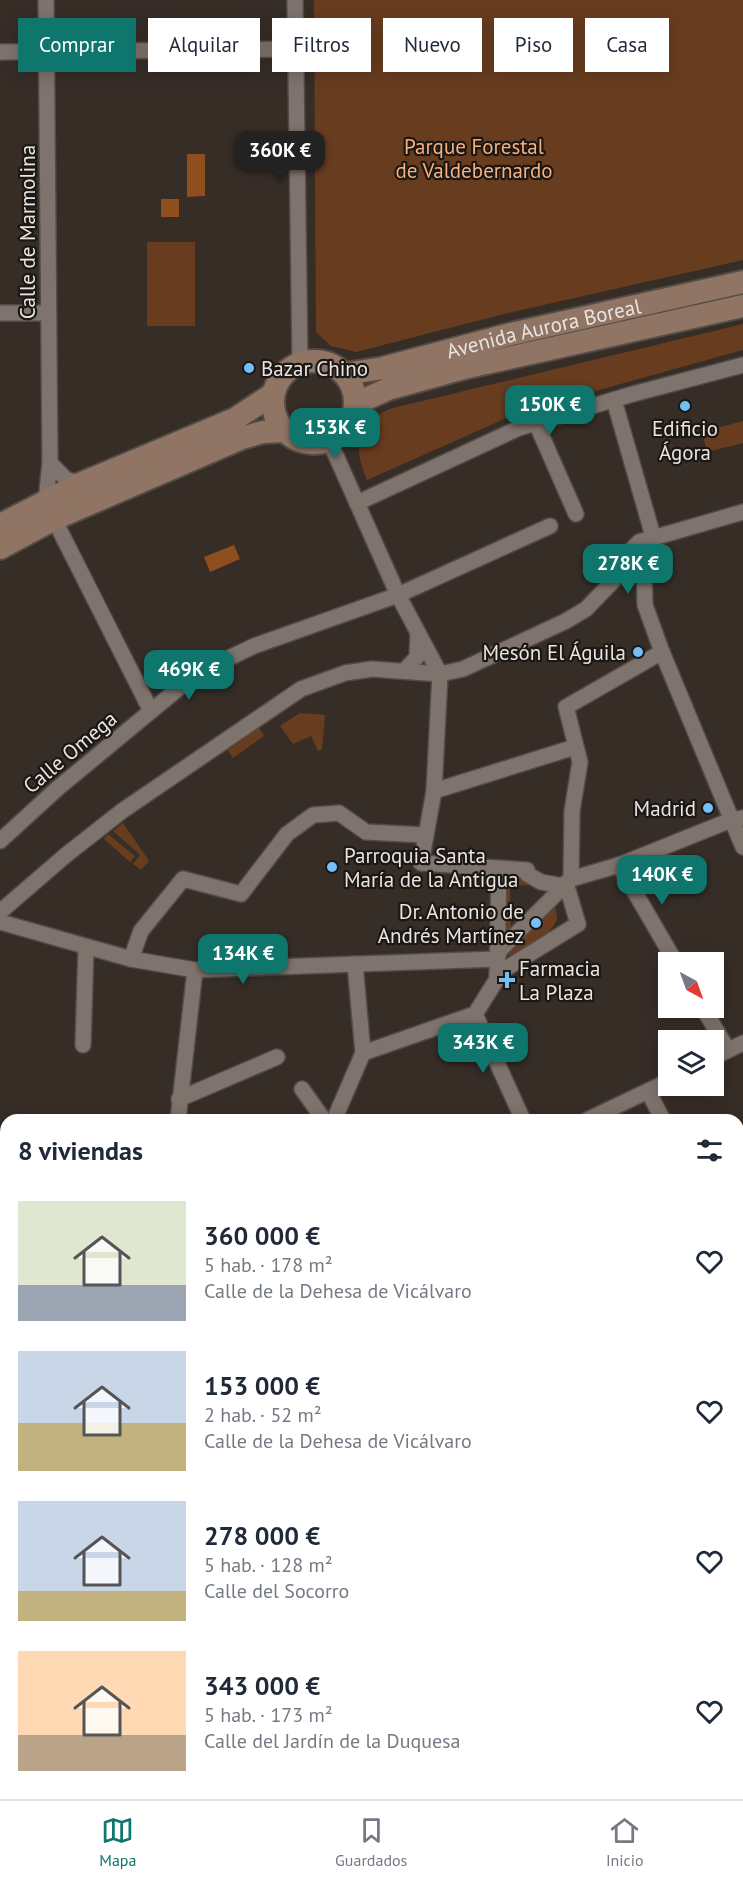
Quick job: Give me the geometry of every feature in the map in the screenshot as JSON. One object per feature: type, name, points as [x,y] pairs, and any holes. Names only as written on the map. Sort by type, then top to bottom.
[{"type":"main road","name":"Avenida Aurora Boreal","points":[[345,374],[383,368],[512,334],[743,282]]},
{"type":"main road","name":"Avenida Aurora Boreal","points":[[356,404],[388,389],[468,367],[743,306]]},
{"type":"main road","points":[[0,548],[80,484],[235,419],[273,394],[283,375],[300,363],[319,360],[338,367],[351,383],[356,404],[350,422],[329,440],[310,443],[301,441],[284,431],[274,414],[273,394]]},
{"type":"main road","points":[[0,525],[50,510],[242,438],[263,432],[284,431]]},
{"type":"street","name":"Calle de Marmolina","points":[[46,0],[46,18]]},
{"type":"street","points":[[295,0],[295,18]]},
{"type":"street","points":[[136,51],[272,50]]},
{"type":"street","points":[[0,52],[18,52]]},
{"type":"street","name":"Calle de Marmolina","points":[[46,72],[50,510]]},
{"type":"street","points":[[295,72],[300,363]]},
{"type":"street","points":[[0,313],[48,313]]},
{"type":"street","points":[[357,503],[519,428],[615,399],[743,365]]},
{"type":"street","points":[[615,399],[653,536],[644,566],[645,604],[662,652],[717,779],[737,819],[743,847]]},
{"type":"street","points":[[536,423],[576,514]]},
{"type":"street","points":[[329,440],[398,595],[440,674],[434,790],[421,863],[527,870],[527,874],[534,880],[567,883],[737,819]]},
{"type":"street","points":[[50,463],[66,479],[80,484]]},
{"type":"street","points":[[50,510],[151,711]]},
{"type":"street","points":[[0,912],[122,811],[301,688],[345,673],[372,669],[440,674],[463,669],[576,615],[614,580],[630,552],[639,542],[653,536],[743,512]]},
{"type":"street","name":"Calle Omega","points":[[0,841],[58,788],[151,711],[208,668],[254,646],[398,595],[550,526]]},
{"type":"street","points":[[404,671],[417,657],[418,633]]},
{"type":"street","points":[[0,922],[86,948],[131,959],[195,970],[355,964],[497,967],[578,924],[567,883],[572,811],[580,762],[566,707],[662,652]]},
{"type":"street","points":[[434,790],[575,747]]},
{"type":"street","points":[[131,959],[141,931],[183,879],[241,894],[287,834],[313,815],[339,813],[366,832],[425,835]]},
{"type":"street","points":[[619,865],[670,952]]},
{"type":"street","points":[[363,1053],[475,1014],[497,980],[499,868]]},
{"type":"street","points":[[497,967],[500,950],[567,883]]},
{"type":"street","points":[[83,1045],[86,948]]},
{"type":"street","points":[[326,1114],[363,1053],[355,964]]},
{"type":"street","points":[[178,1114],[195,970]]},
{"type":"street","points":[[475,1014],[520,1114]]},
{"type":"street","points":[[724,1052],[743,1043]]},
{"type":"street","points":[[179,1100],[276,1057]]},
{"type":"street","points":[[600,1114],[658,1086]]},
{"type":"street","points":[[302,1089],[320,1114]]},
{"type":"street","points":[[648,1091],[660,1114]]},
{"type":"green space","name":"Parque Forestal de Valdebernardo","points":[[314,0],[743,0],[743,260],[504,314],[356,352],[331,346],[316,332],[314,72],[371,72],[371,18],[314,18]]},
{"type":"green space","points":[[147,242],[195,242],[195,326],[147,326]]},
{"type":"green space","points":[[743,324],[743,350],[520,412],[367,480],[360,457],[360,438],[369,423],[389,409]]},
{"type":"green space","points":[[743,421],[743,443],[707,452],[702,432]]},
{"type":"green space","points":[[300,713],[325,715],[322,750],[318,751],[311,736],[293,744],[280,726]]},
{"type":"green space","points":[[259,728],[264,736],[233,758],[228,750]]},
{"type":"green space","points":[[123,823],[149,861],[141,870],[133,864],[140,855],[113,831]]},
{"type":"green space","points":[[108,834],[135,856],[130,862],[104,839]]},
{"type":"green space","points":[[500,873],[529,876],[532,885],[510,886],[511,933],[499,945]]},
{"type":"green space","points":[[555,901],[557,920],[547,934],[526,948],[502,958],[532,927],[541,927],[541,919]]},
{"type":"shaded area","points":[[187,154],[205,154],[205,196],[187,197]]},
{"type":"shaded area","points":[[161,199],[179,199],[179,217],[161,217]]},
{"type":"shaded area","points":[[234,545],[240,559],[210,572],[204,557]]},
{"type":"place","name":"Bazar Chino","points":[[249,368]]},
{"type":"place","name":"Edificio Ágora","points":[[685,406]]},
{"type":"place","name":"Mesón El Águila","points":[[638,652]]},
{"type":"place","name":"Madrid","points":[[708,808]]},
{"type":"place","name":"Parroquia Santa María de la Antigua","points":[[332,867]]},
{"type":"place","name":"Dr. Antonio de Andrés Martínez","points":[[536,923]]},
{"type":"place","name":"Farmacia La Plaza","points":[[507,980]]}]
